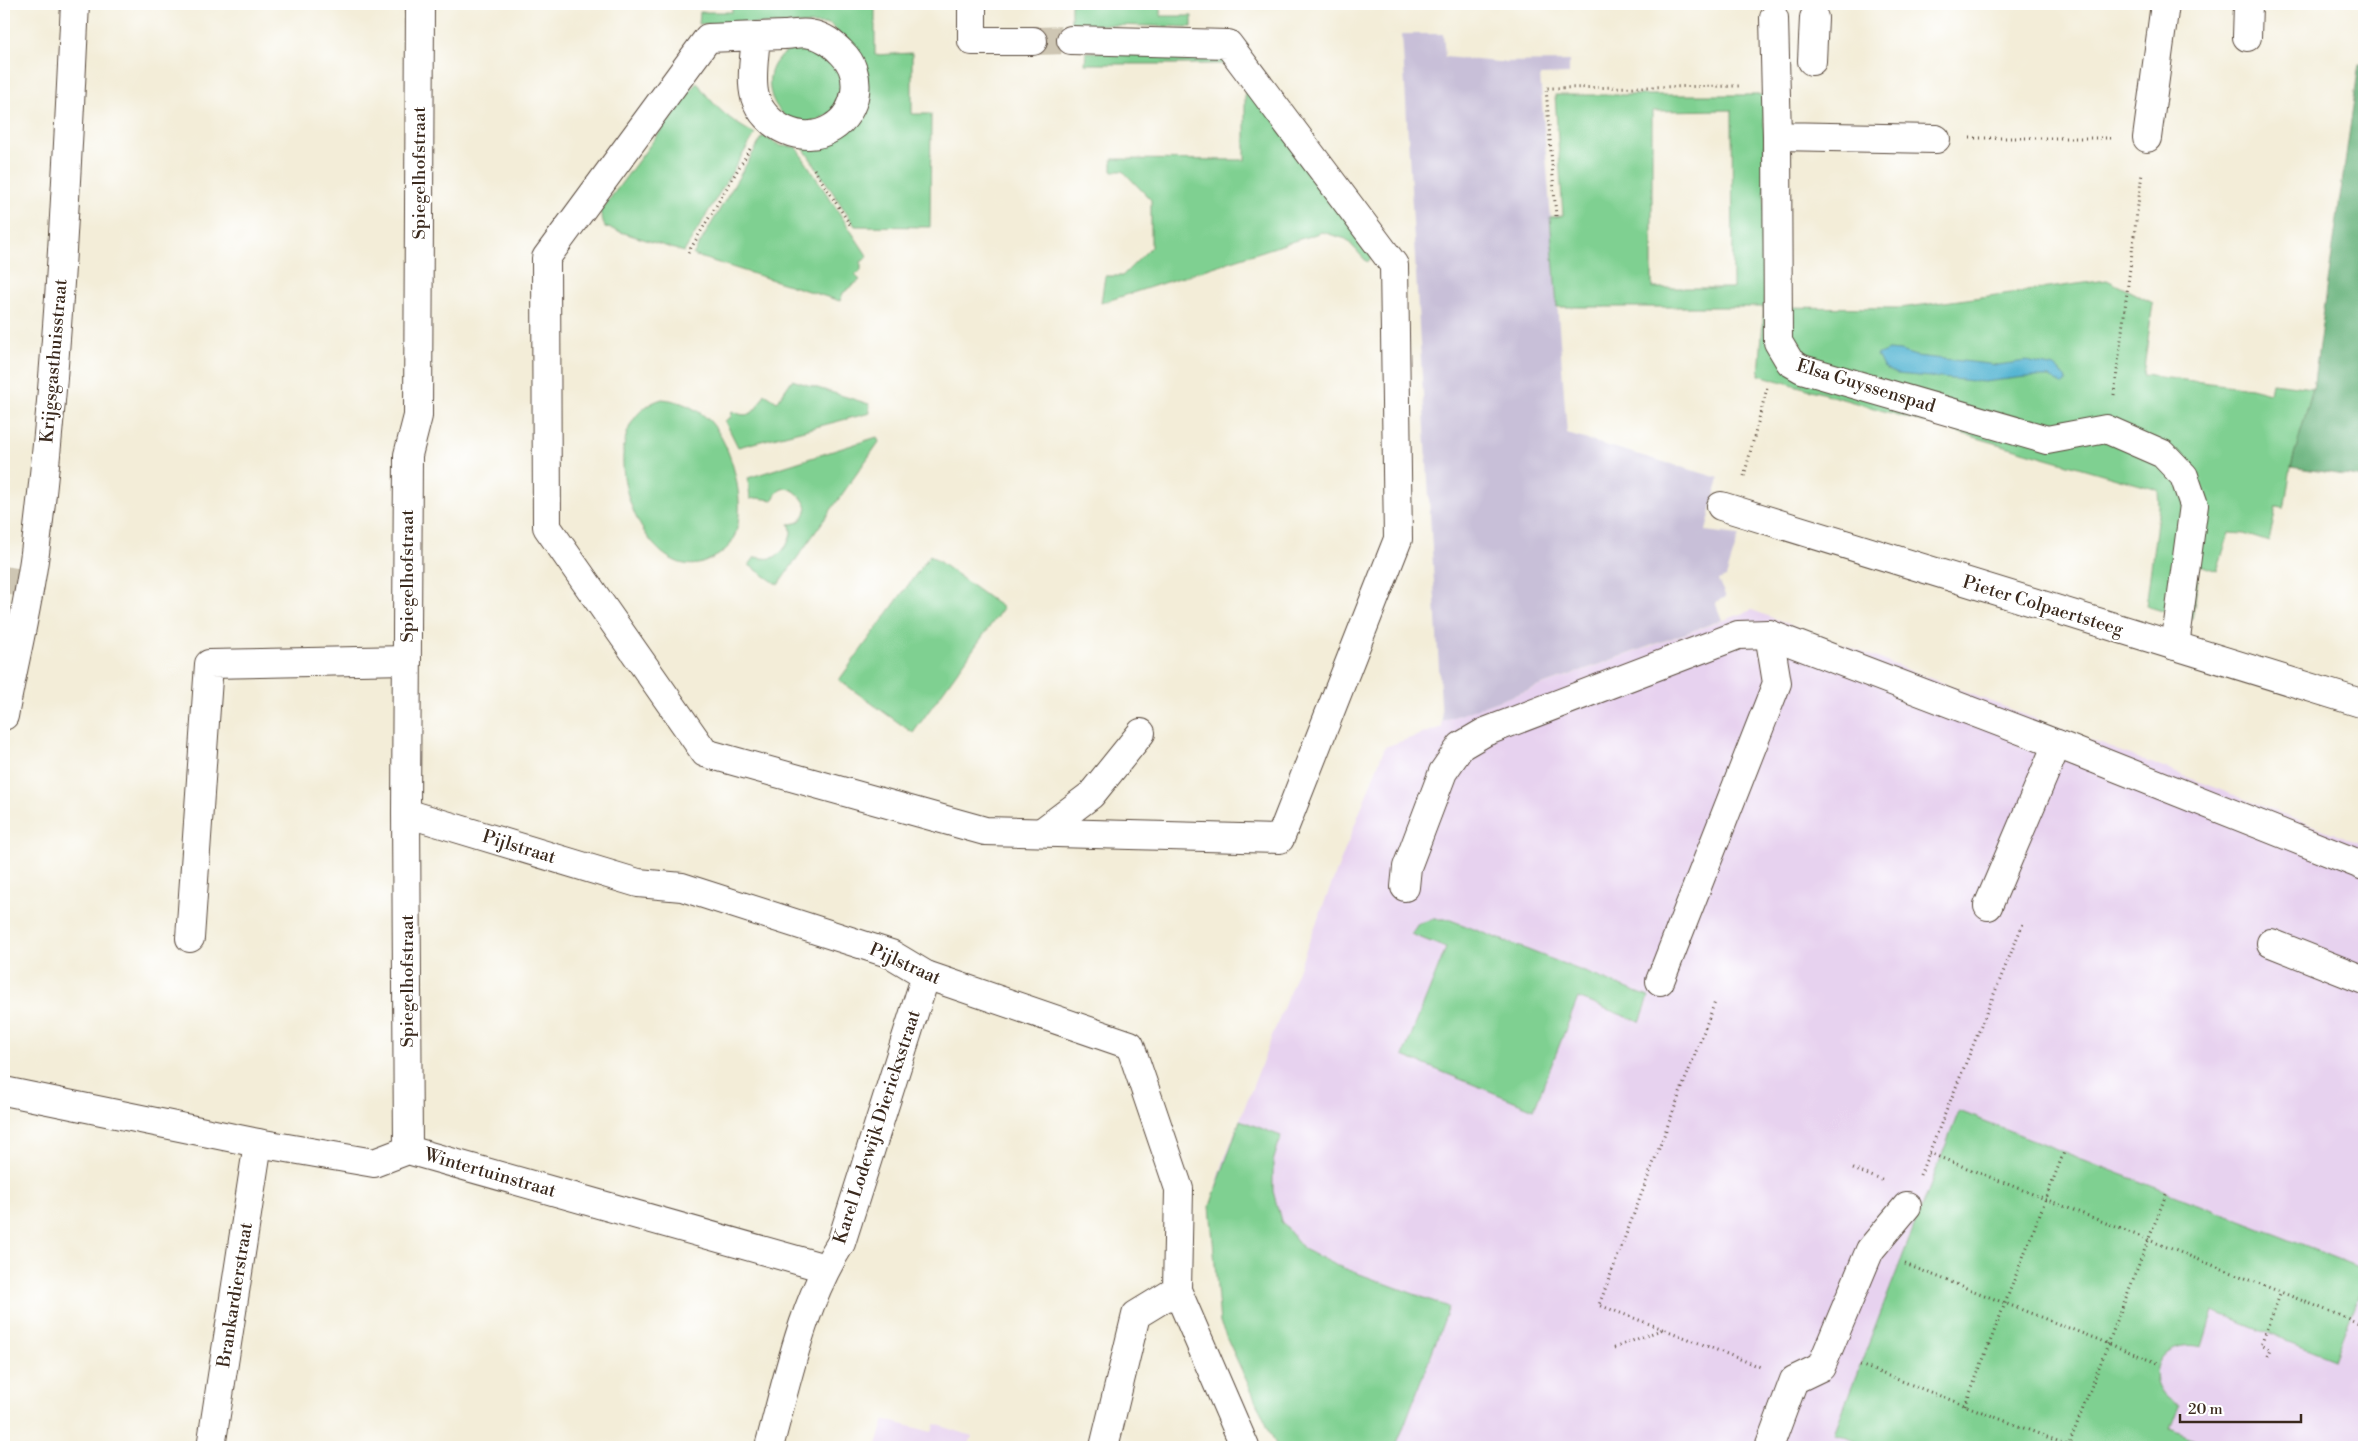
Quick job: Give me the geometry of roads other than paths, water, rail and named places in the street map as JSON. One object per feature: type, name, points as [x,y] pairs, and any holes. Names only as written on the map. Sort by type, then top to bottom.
[{"type":"street","name":"Krijgsgasthuisstraat","points":[[4,716],[34,555],[52,406],[67,176],[75,4]]},
{"type":"street","name":"Spiegelhofstraat","points":[[408,1150],[406,813],[408,455],[418,416],[420,4]]},
{"type":"street","points":[[972,4],[972,41],[1032,40]]},
{"type":"street","points":[[2148,138],[2165,4]]},
{"type":"street","points":[[2247,37],[2248,4]]},
{"type":"street","name":"Elsa Guyssenspad","points":[[1774,18],[1777,136],[1778,342],[1790,362],[1802,369],[2047,440],[2106,429],[2162,454],[2184,476],[2194,505],[2175,646]]},
{"type":"street","points":[[1812,61],[1814,18]]},
{"type":"street","points":[[756,36],[755,95],[761,112],[776,126],[794,133],[815,134],[832,128],[846,114],[856,96],[855,74],[848,58],[830,41],[810,33],[708,38],[546,258],[547,527],[705,753],[985,831],[1280,838],[1398,539],[1394,265],[1228,44],[1071,40]]},
{"type":"street","points":[[1777,136],[1936,139]]},
{"type":"street","name":"Pieter Colpaertsteeg","points":[[1728,508],[2364,704]]},
{"type":"street","points":[[1660,981],[1777,683],[1770,634]]},
{"type":"street","points":[[1405,887],[1407,867],[1442,772],[1461,746],[1485,732],[1738,635],[1770,634],[2057,744],[2364,866]]},
{"type":"street","points":[[190,938],[209,664],[407,660]]},
{"type":"street","points":[[1042,832],[1091,795],[1141,733]]},
{"type":"street","points":[[1988,906],[2057,744]]},
{"type":"street","name":"Pijlstraat","points":[[406,813],[638,883],[682,887],[891,954],[926,975],[1130,1044],[1180,1189],[1177,1290]]},
{"type":"street","points":[[2271,943],[2364,980]]},
{"type":"street","name":"Karel Lodewijk Dierickxstraat","points":[[769,1447],[806,1314],[825,1268],[841,1244],[926,975]]},
{"type":"street","name":"Wintertuinstraat","points":[[4,1091],[258,1143],[374,1163],[408,1150],[825,1268]]},
{"type":"street","name":"Brankardierstraat","points":[[210,1447],[258,1143]]},
{"type":"street","points":[[1769,1447],[1794,1380],[1821,1367],[1870,1250],[1907,1206]]},
{"type":"street","points":[[1104,1447],[1136,1314],[1177,1290],[1245,1447]]},
{"type":"water","points":[[1888,350],[1900,351],[1916,356],[1998,365],[2026,361],[2055,367],[2066,377],[2067,382],[2063,385],[2049,377],[2025,377],[1984,382],[1897,374],[1883,367],[1877,355]]},
{"type":"tunnel","points":[[1033,41],[1071,40]]},
{"type":"tunnel","points":[[4,580],[29,584]]}]
